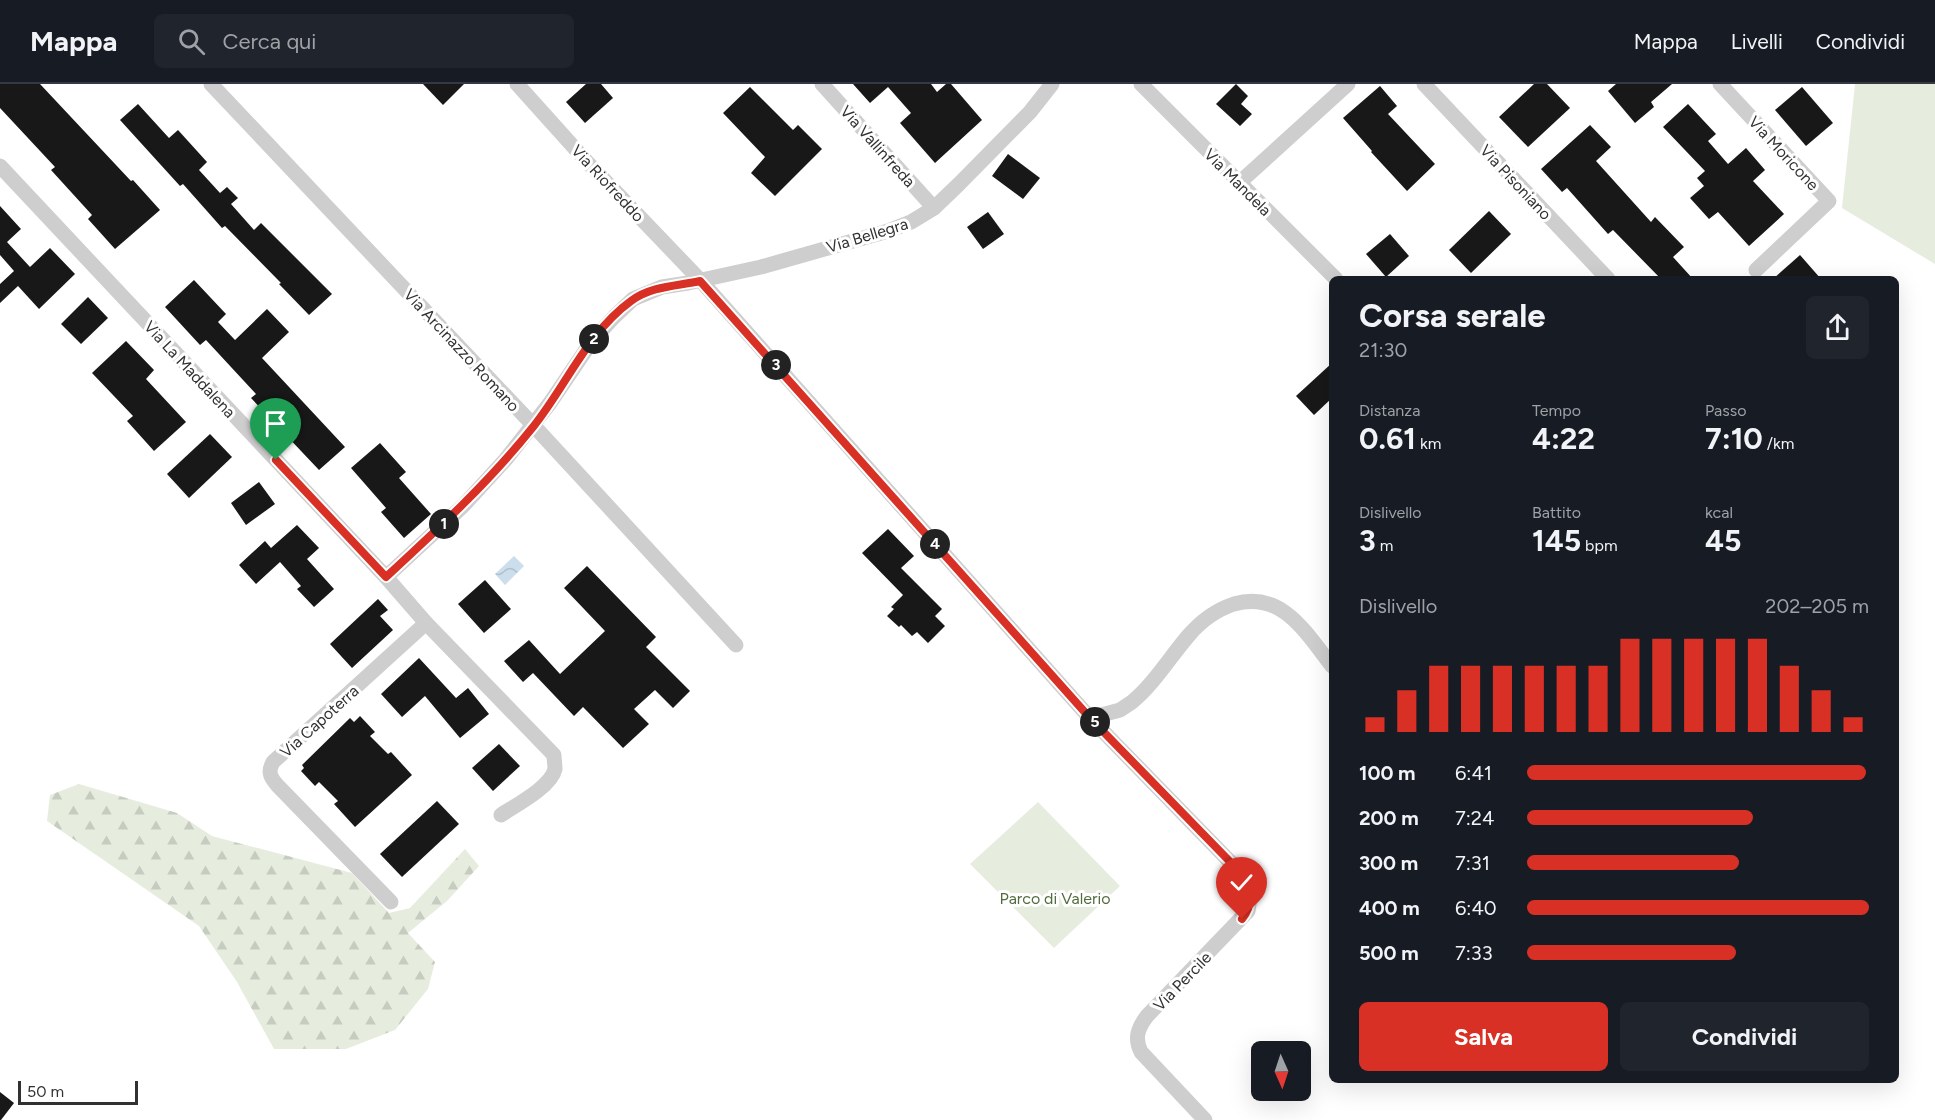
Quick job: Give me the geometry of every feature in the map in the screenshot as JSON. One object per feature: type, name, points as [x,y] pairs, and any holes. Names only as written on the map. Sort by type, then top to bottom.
[{"type":"street","name":"Via Arcinazzo Romano","points":[[211,84],[534,426],[736,645]]},
{"type":"street","name":"Via Riofreddo","points":[[517,84],[700,281]]},
{"type":"street","name":"Via Vallinfreda","points":[[822,84],[934,208]]},
{"type":"street","name":"Via Bellegra","points":[[386,577],[463,506],[534,426],[586,349],[633,299],[654,290],[761,267],[895,229],[918,218],[934,208],[1003,140],[1030,112],[1052,84]]},
{"type":"street","name":"Via Mandela","points":[[1141,84],[1333,276]]},
{"type":"street","points":[[1239,183],[1348,84]]},
{"type":"street","name":"Via Pisoniano","points":[[1424,84],[1605,276]]},
{"type":"street","name":"Via Moricone","points":[[1720,84],[1828,201],[1756,270]]},
{"type":"street","name":"Via La Maddalena","points":[[0,166],[386,577],[426,624],[554,755],[555,770],[550,780],[501,815]]},
{"type":"street","name":"Via Percile","points":[[700,281],[1090,718],[1242,874],[1249,889],[1251,903],[1248,911],[1147,1016],[1138,1029],[1137,1044],[1141,1053],[1205,1120]]},
{"type":"street","points":[[1090,718],[1120,710],[1129,705],[1198,625],[1217,611],[1244,602],[1271,603],[1284,612],[1295,621],[1329,662]]},
{"type":"street","name":"Via Capoterra","points":[[391,903],[270,778],[270,769],[273,762],[426,624]]},
{"type":"green space","points":[[1855,84],[1935,84],[1935,264],[1842,208]]},
{"type":"green space","points":[[79,784],[177,813],[212,836],[352,873],[389,913],[410,908],[465,849],[479,866],[447,901],[408,933],[435,962],[428,989],[395,1030],[346,1049],[274,1049],[237,982],[199,926],[47,821],[50,795]]},
{"type":"green space","name":"Parco di Valerio","points":[[1038,802],[1120,886],[1054,948],[970,864]]},
{"type":"water","points":[[514,556],[524,566],[505,585],[495,574]]},
{"type":"building","points":[[0,84],[40,84],[160,210],[115,249],[88,219],[92,215],[51,170],[55,167],[0,108]]},
{"type":"building","points":[[423,84],[464,84],[443,105]]},
{"type":"building","points":[[586,84],[601,84],[613,98],[585,123],[566,102]]},
{"type":"building","points":[[853,84],[931,84],[937,92],[946,84],[951,84],[982,120],[935,163],[900,123],[911,113],[888,87],[870,103]]},
{"type":"building","points":[[1236,84],[1248,96],[1241,104],[1252,114],[1240,126],[1216,104]]},
{"type":"building","points":[[1534,84],[1547,84],[1570,108],[1528,147],[1499,117]]},
{"type":"building","points":[[1616,84],[1672,84],[1651,102],[1654,107],[1635,123],[1608,91]]},
{"type":"building","points":[[1380,86],[1397,106],[1388,114],[1435,164],[1407,191],[1343,118]]},
{"type":"building","points":[[750,87],[793,130],[798,125],[822,149],[775,196],[751,173],[765,157],[723,113]]},
{"type":"building","points":[[1802,87],[1833,123],[1806,146],[1775,110]]},
{"type":"building","points":[[138,104],[169,138],[178,130],[207,162],[199,170],[220,193],[227,187],[238,198],[231,204],[254,230],[261,223],[332,294],[309,315],[225,226],[222,228],[183,184],[180,186],[120,120]]},
{"type":"building","points":[[1688,104],[1716,134],[1708,141],[1728,164],[1746,148],[1765,170],[1753,181],[1784,214],[1749,246],[1718,212],[1709,219],[1690,198],[1704,186],[1697,178],[1705,171],[1663,127]]},
{"type":"building","points":[[1590,125],[1611,147],[1596,161],[1651,222],[1655,217],[1684,247],[1673,257],[1690,276],[1658,276],[1613,230],[1608,234],[1567,188],[1562,192],[1541,169]]},
{"type":"building","points":[[1008,154],[1040,178],[1023,199],[992,176]]},
{"type":"building","points":[[0,206],[21,229],[7,242],[30,267],[50,248],[75,274],[39,309],[18,286],[0,303],[0,284],[14,271],[0,255]]},
{"type":"building","points":[[1489,211],[1511,234],[1471,273],[1449,250]]},
{"type":"building","points":[[988,212],[1004,234],[983,249],[967,227]]},
{"type":"building","points":[[1390,234],[1409,256],[1385,276],[1366,254]]},
{"type":"building","points":[[1800,255],[1818,276],[1776,276]]},
{"type":"building","points":[[194,280],[226,314],[218,322],[235,340],[267,309],[289,332],[262,358],[345,447],[319,470],[251,398],[256,394],[206,340],[200,345],[165,307]]},
{"type":"building","points":[[88,297],[108,318],[81,344],[61,324]]},
{"type":"building","points":[[126,341],[154,370],[146,379],[186,422],[154,451],[127,421],[133,416],[92,373]]},
{"type":"building","points":[[1329,366],[1329,401],[1314,415],[1296,396]]},
{"type":"building","points":[[210,434],[232,457],[189,498],[167,474]]},
{"type":"building","points":[[380,443],[406,472],[399,478],[431,514],[404,538],[381,512],[386,508],[351,468]]},
{"type":"building","points":[[259,482],[275,504],[246,525],[231,503]]},
{"type":"building","points":[[297,525],[319,548],[307,559],[334,589],[314,607],[297,589],[301,586],[280,562],[256,584],[239,565],[265,541],[271,548]]},
{"type":"building","points":[[888,529],[914,556],[901,568],[942,609],[935,616],[945,626],[928,643],[917,632],[912,636],[887,616],[894,609],[891,607],[903,595],[862,553]]},
{"type":"building","points":[[587,566],[656,637],[646,647],[690,691],[673,708],[655,690],[634,709],[649,724],[623,748],[583,707],[574,716],[533,673],[523,682],[504,661],[529,640],[560,674],[605,631],[564,588]]},
{"type":"building","points":[[485,580],[511,609],[484,633],[458,604]]},
{"type":"building","points":[[378,599],[388,610],[380,616],[393,630],[352,668],[330,644]]},
{"type":"building","points":[[419,658],[456,698],[468,688],[489,714],[460,738],[425,696],[402,717],[381,694]]},
{"type":"building","points":[[360,716],[375,732],[370,736],[388,754],[391,752],[412,775],[355,827],[334,804],[338,801],[319,782],[315,786],[301,771],[304,768],[302,765],[350,718],[354,722]]},
{"type":"building","points":[[499,744],[520,766],[493,791],[472,768]]},
{"type":"building","points":[[437,801],[459,824],[402,877],[380,854]]},
{"type":"building","points":[[0,1092],[14,1103],[1,1120],[0,1120]]},
{"type":"route","points":[[276,460],[386,577],[463,506],[506,459],[550,404],[578,359],[614,316],[633,299],[646,293],[662,287],[700,281],[1090,718],[1242,874],[1249,889],[1251,903],[1242,919]]}]
